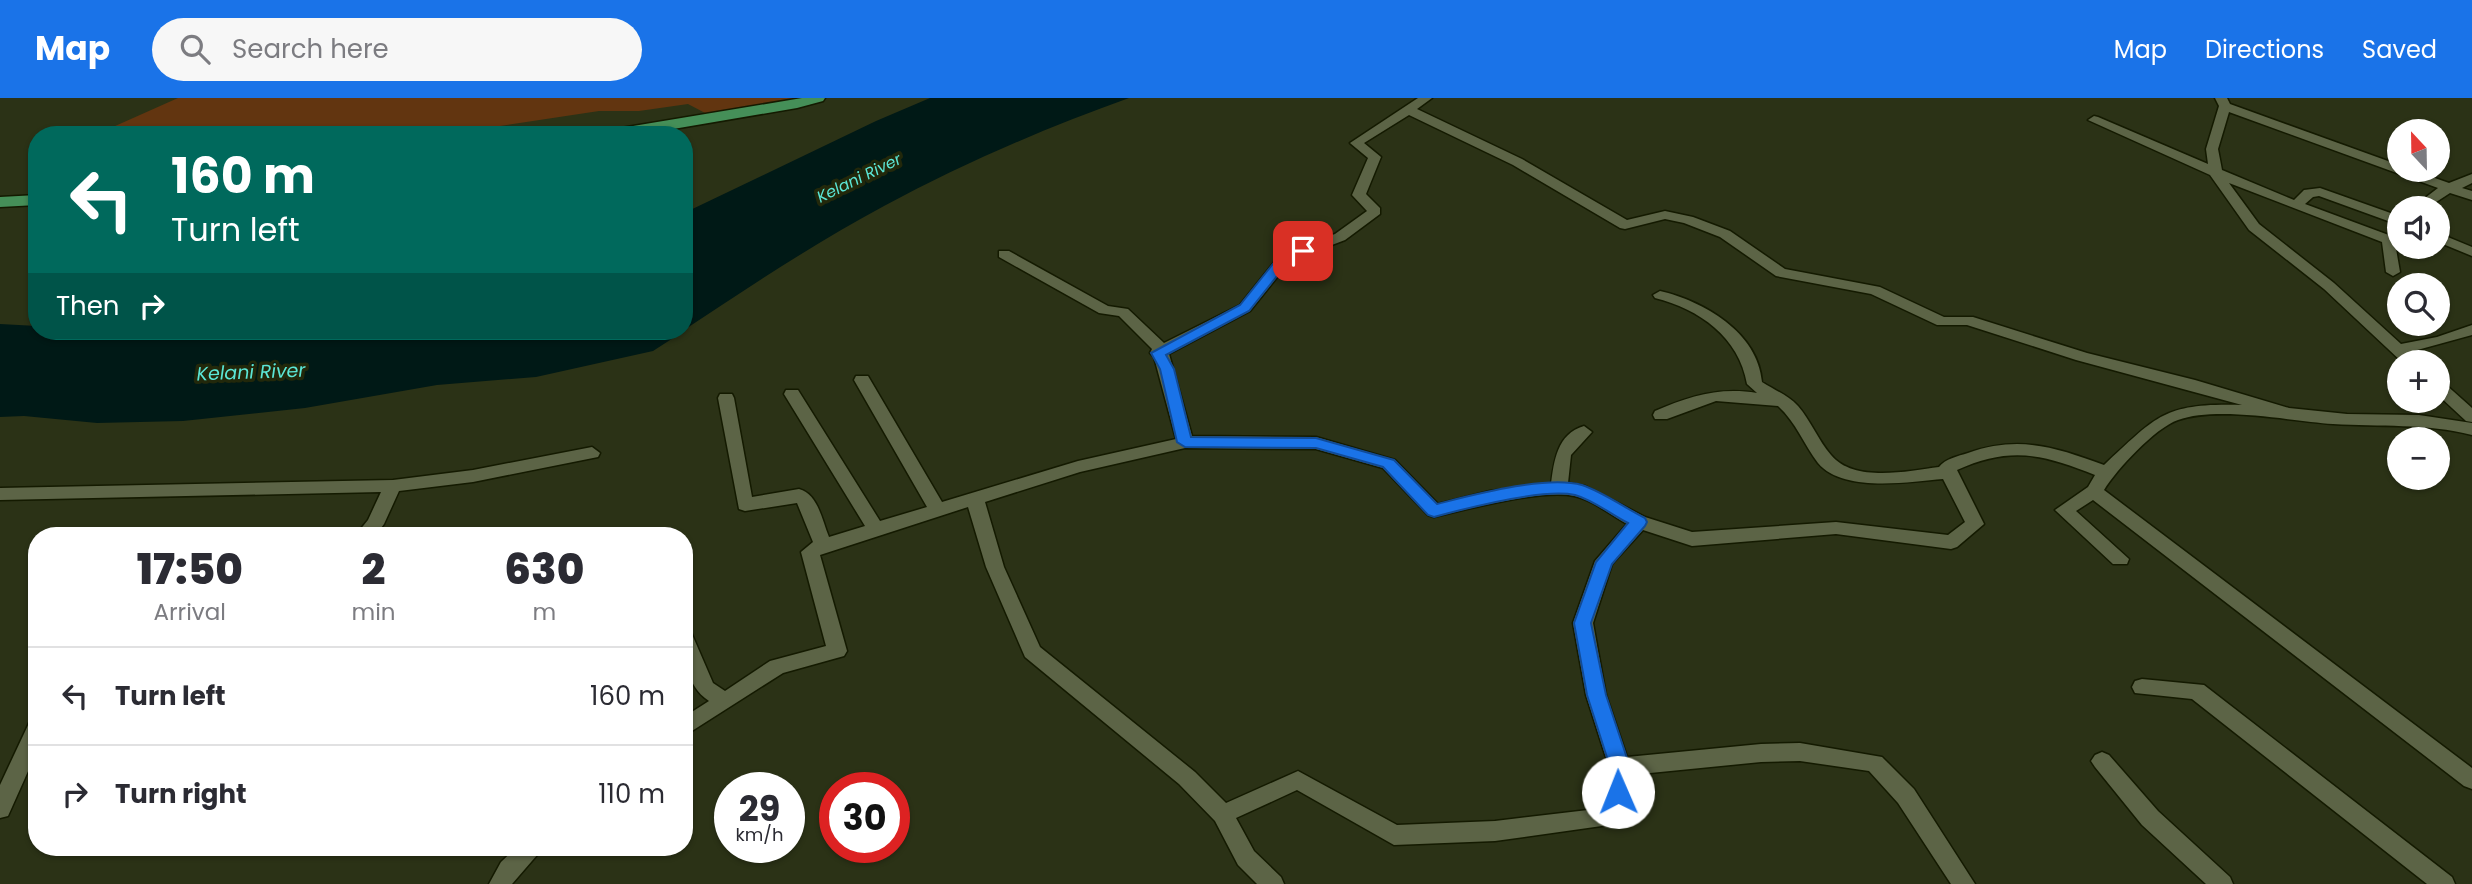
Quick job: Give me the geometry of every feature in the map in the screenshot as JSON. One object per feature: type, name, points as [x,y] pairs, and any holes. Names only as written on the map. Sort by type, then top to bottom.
[{"type":"main road","points":[[664,126],[797,104],[818,98]]},
{"type":"main road","points":[[0,202],[28,200]]},
{"type":"street","points":[[1158,353],[1245,308],[1285,258],[1340,237],[1375,211],[1359,195],[1375,157],[1356,143],[1426,98]]},
{"type":"street","points":[[2472,196],[2223,102],[2212,149],[2216,174],[2254,227],[2292,260],[2329,286],[2397,350],[2441,341],[2472,330]]},
{"type":"street","points":[[1406,109],[1458,131],[1594,205],[1625,225],[1665,215],[1688,220],[1725,234],[1781,273],[1875,290],[1942,322],[1968,320],[2082,357],[2189,384],[2289,414]]},
{"type":"street","points":[[2094,120],[2216,174],[2297,205],[2310,213],[2389,240],[2393,272]]},
{"type":"street","points":[[2436,196],[2472,178]]},
{"type":"street","points":[[2297,205],[2309,193],[2320,192],[2387,217]]},
{"type":"street","points":[[2450,242],[2472,252]]},
{"type":"street","points":[[1004,254],[1104,310],[1123,312],[1159,346],[1158,353],[1167,369],[1185,442]]},
{"type":"street","points":[[1660,295],[1708,315],[1740,345],[1754,370],[1755,383],[1765,394],[1787,405],[1832,467],[1852,475],[1900,477],[1948,472]]},
{"type":"street","points":[[863,380],[938,510]]},
{"type":"street","points":[[792,394],[876,529]]},
{"type":"street","points":[[1661,415],[1705,395],[1745,395],[1787,405]]},
{"type":"street","points":[[2450,397],[2472,416]]},
{"type":"street","points":[[726,398],[745,505],[799,495],[805,500],[823,545]]},
{"type":"street","points":[[2120,559],[2064,510],[2094,491],[2106,473],[2168,418],[2182,414],[2230,411],[2329,418],[2427,419],[2472,429]]},
{"type":"street","points":[[1559,489],[1563,453],[1584,432]]},
{"type":"street","points":[[693,722],[777,667],[837,650],[810,552],[823,545],[1078,467],[1185,442],[1316,443],[1389,464],[1434,511],[1490,497],[1559,489],[1579,490],[1639,522],[1692,539],[1836,528],[1951,542],[1975,524],[1948,472],[1948,467],[1968,458],[2014,447],[2072,459],[2106,473]]},
{"type":"street","points":[[0,494],[393,486],[473,476],[592,453]]},
{"type":"street","points":[[372,527],[393,486]]},
{"type":"street","points":[[2094,491],[2472,780]]},
{"type":"street","points":[[975,499],[995,566],[1032,652],[1187,778],[1223,814],[1246,858],[1273,884]]},
{"type":"street","points":[[1223,814],[1298,780],[1394,835],[1495,831],[1615,816],[1620,767],[1597,695],[1583,623],[1604,562],[1639,522]]},
{"type":"street","points":[[693,659],[705,688],[725,701]]},
{"type":"street","points":[[2142,687],[2197,691],[2444,884]]},
{"type":"street","points":[[0,809],[28,747]]},
{"type":"street","points":[[1620,767],[1761,753],[1800,752],[1875,763],[1906,796],[1964,884]]},
{"type":"street","points":[[2102,761],[2150,818],[2222,884]]},
{"type":"street","points":[[500,884],[509,869],[523,856]]},
{"type":"shaded area","points":[[178,98],[802,98],[707,114],[688,104],[639,111],[599,111],[500,126],[115,126]]},
{"type":"water","name":"Kelani River","points":[[930,98],[1129,98],[1004,148],[913,191],[808,250],[693,324],[693,209]]},
{"type":"water","name":"Kelani River","points":[[0,324],[28,326],[28,340],[670,340],[653,351],[536,377],[437,385],[305,408],[183,421],[97,423],[24,416],[0,417]]},
{"type":"route","points":[[1303,251],[1285,258],[1245,308],[1158,353],[1167,369],[1185,442],[1316,443],[1389,464],[1434,511],[1490,497],[1559,489],[1579,490],[1639,522],[1604,562],[1583,623],[1597,695],[1620,767],[1618,792]]}]
